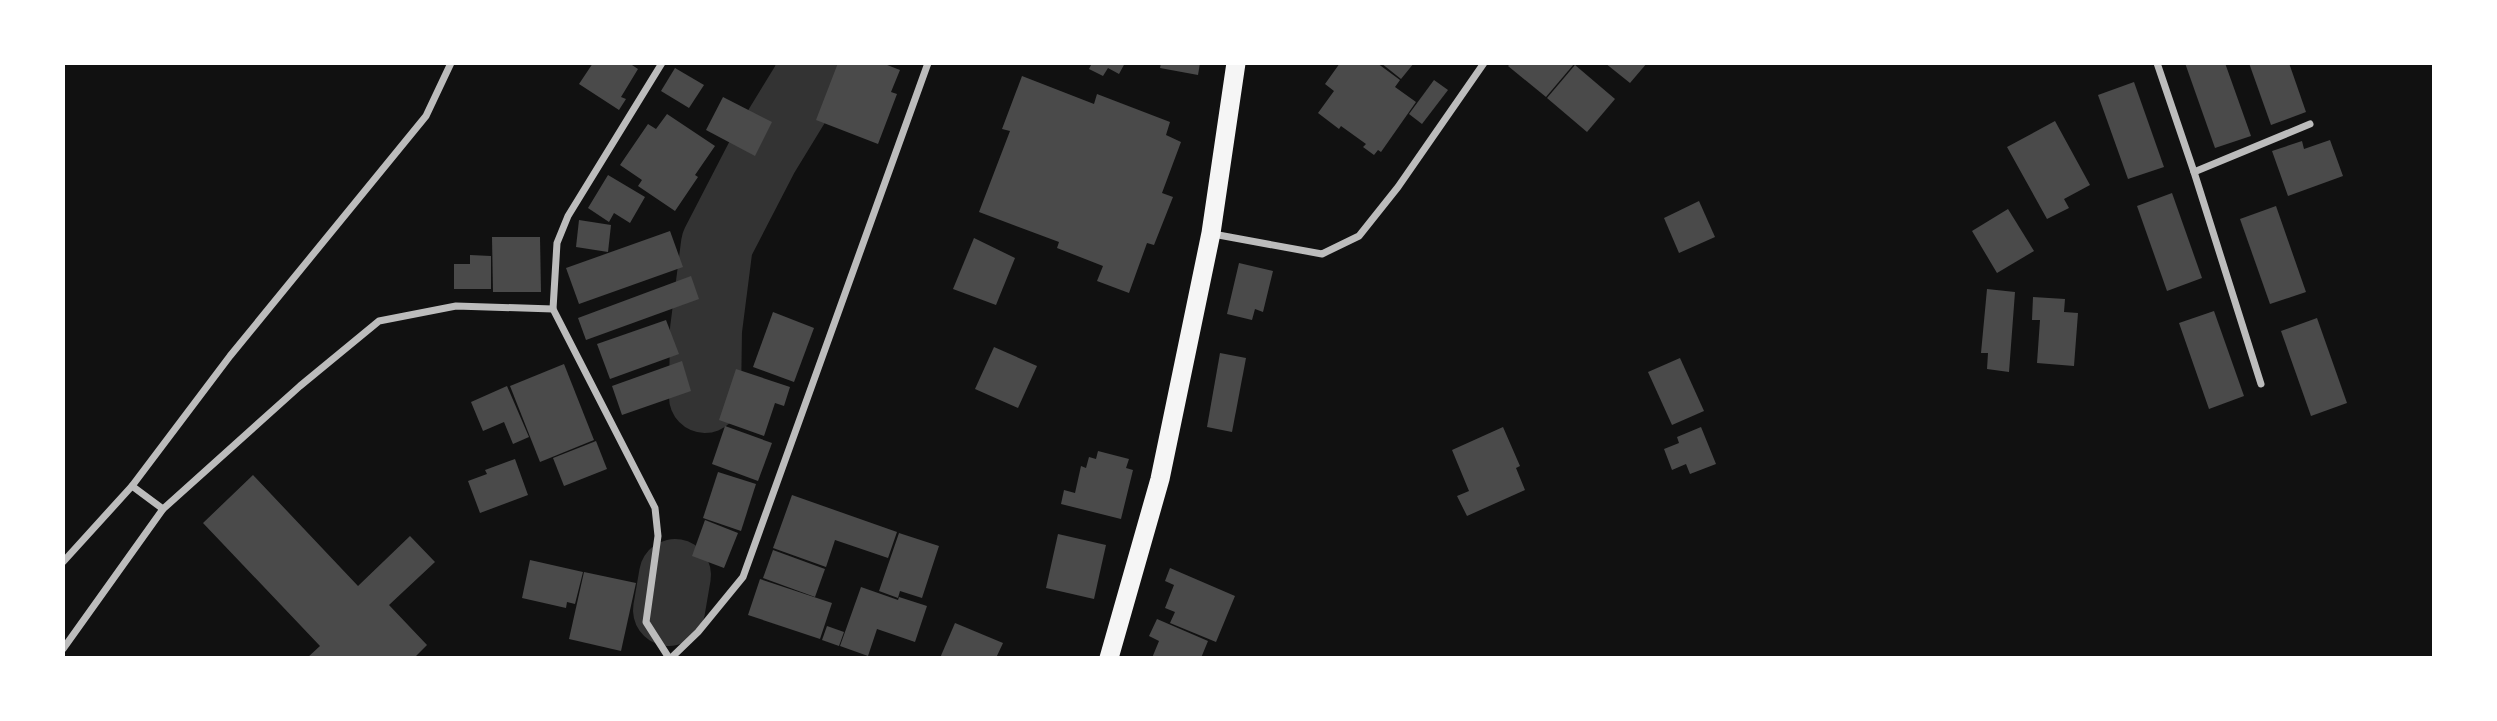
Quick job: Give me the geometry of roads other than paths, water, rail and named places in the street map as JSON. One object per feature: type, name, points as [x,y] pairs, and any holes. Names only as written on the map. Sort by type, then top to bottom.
[{"type":"highway","points":[[1109,658],[1160,479],[1211,233],[1236,63]]},
{"type":"street","points":[[63,562],[132,486],[230,356],[426,116],[451,63]]},
{"type":"street","points":[[662,63],[568,216],[557,243],[553,309],[655,508],[658,536],[646,622],[670,658],[698,632],[743,577],[929,63]]},
{"type":"street","points":[[1211,233],[1322,254],[1359,236],[1398,187],[1484,63]]},
{"type":"street","points":[[2157,63],[2261,384]]},
{"type":"street","points":[[2194,172],[2310,124]]},
{"type":"street","points":[[63,649],[163,509],[299,386],[379,321],[456,306],[553,309]]},
{"type":"street","points":[[132,486],[163,509]]},
{"type":"waterway","points":[[705,397],[706,330],[717,244],[763,155],[807,83],[815,63]]},
{"type":"waterway","points":[[669,610],[675,575]]}]
